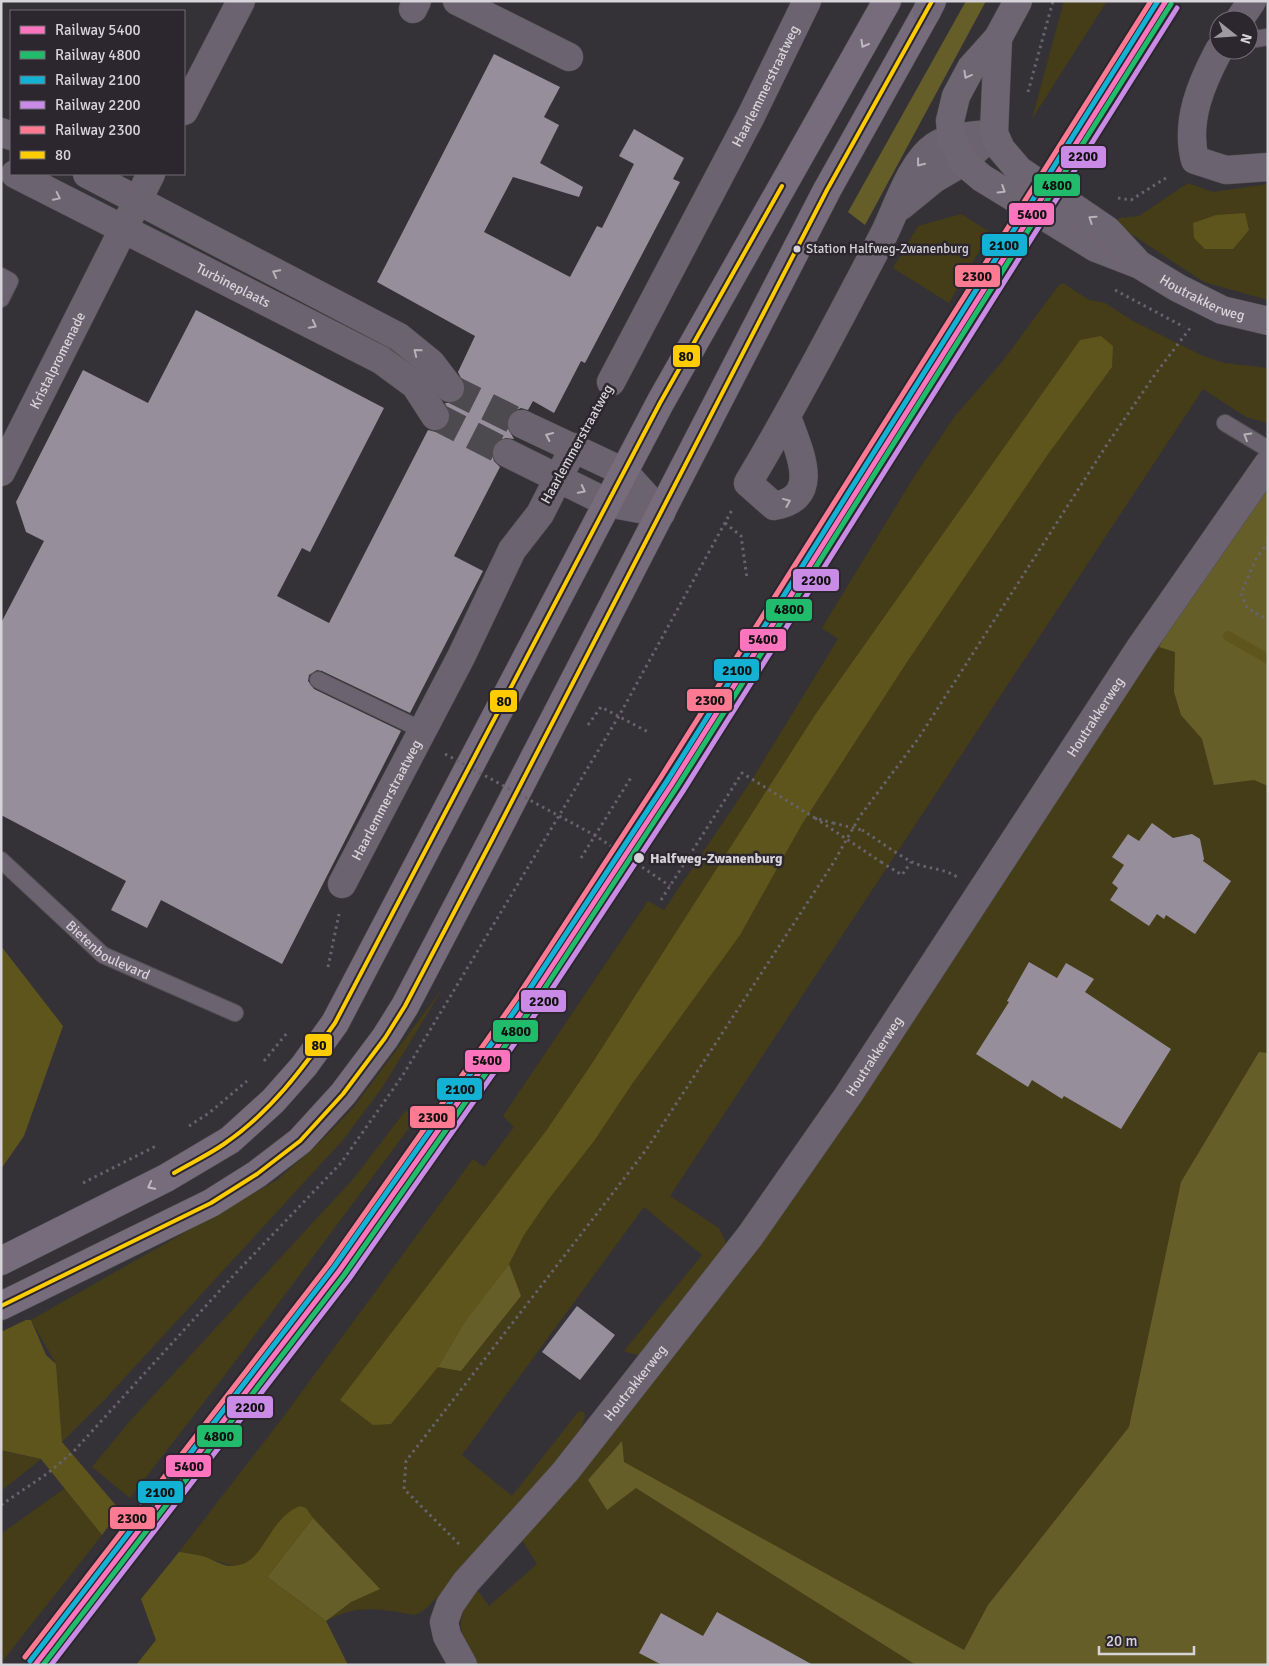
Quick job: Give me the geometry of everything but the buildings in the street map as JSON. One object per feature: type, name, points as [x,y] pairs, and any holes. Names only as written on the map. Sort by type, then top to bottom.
[{"type":"main road","points":[[1,1261],[166,1178],[230,1140],[273,1101],[304,1066],[335,1023],[683,360],[887,1]]},
{"type":"main road","points":[[6,1304],[211,1203],[257,1174],[300,1141],[343,1094],[385,1038],[405,1006],[818,207],[929,6]]},
{"type":"street","points":[[185,109],[241,1]]},
{"type":"street","points":[[457,1],[569,57]]},
{"type":"street","name":"Haarlemmerstraatweg","points":[[611,382],[751,116],[807,1]]},
{"type":"street","points":[[957,150],[950,121],[956,96],[971,68],[998,38],[1018,1]]},
{"type":"street","points":[[787,417],[804,468],[800,495],[788,504],[774,506],[748,483],[787,417],[896,210],[934,179],[957,150],[994,134],[998,38]]},
{"type":"street","points":[[1214,60],[1204,78],[1193,113],[1192,146],[1195,160],[1226,170],[1268,167]]},
{"type":"street","name":"Houtrakkerweg","points":[[994,134],[1001,149],[1019,170],[1107,230],[1140,265]]},
{"type":"street","name":"Houtrakkerweg","points":[[957,150],[982,178],[1096,248],[1140,265],[1205,302],[1230,312],[1268,320]]},
{"type":"street","name":"Turbineplaats","points":[[17,175],[117,239],[381,360],[415,384],[435,416]]},
{"type":"street","points":[[89,175],[399,338],[431,363],[450,388]]},
{"type":"street","name":"Kristalpromenade","points":[[1,472],[150,175]]},
{"type":"street","points":[[522,424],[624,472],[661,514]]},
{"type":"street","name":"Haarlemmerstraatweg","points":[[342,884],[461,656],[512,550],[540,514],[574,447]]},
{"type":"street","points":[[507,453],[608,503],[661,514]]},
{"type":"street","name":"Houtrakkerweg","points":[[463,1665],[447,1636],[444,1622],[450,1605],[481,1565],[566,1472],[750,1236],[849,1094],[1140,648],[1268,464]]},
{"type":"lane","points":[[1,276],[10,281],[1,299]]},
{"type":"lane","points":[[1225,423],[1268,449]]},
{"type":"lane","points":[[318,680],[422,730]]},
{"type":"lane","name":"Bietenboulevard","points":[[1,860],[103,955],[235,1013]]},
{"type":"path","points":[[1125,200],[1131,200],[1195,160]]},
{"type":"path","points":[[481,1565],[404,1489],[406,1460],[646,1150],[832,865],[860,816],[918,739],[1108,443],[1156,373],[1190,330],[1205,302]]},
{"type":"path","name":"Haarlemmerstraatweg","points":[[574,447],[611,382]]},
{"type":"path","points":[[725,523],[741,536],[747,578]]},
{"type":"path","points":[[1268,542],[1256,559],[1242,593],[1247,608],[1268,620]]},
{"type":"path","points":[[585,729],[601,707],[650,733]]},
{"type":"path","points":[[444,754],[596,836],[670,886]]},
{"type":"path","points":[[665,894],[661,900],[742,773],[902,875],[911,862]]},
{"type":"path","points":[[582,858],[632,776]]},
{"type":"path","points":[[815,818],[862,830],[911,862],[932,870],[951,873],[980,893]]},
{"type":"path","points":[[327,970],[336,934],[342,884]]},
{"type":"path","points":[[262,1064],[289,1031]]},
{"type":"path","points":[[186,1128],[208,1113],[251,1077]]},
{"type":"path","points":[[76,1187],[162,1143]]},
{"type":"path","points":[[1,1505],[48,1473],[74,1451]]},
{"type":"shaded area","points":[[966,1],[986,1],[865,225],[848,212]]},
{"type":"shaded area","points":[[1064,1],[1107,1],[1032,119]]},
{"type":"shaded area","points":[[1188,183],[1213,192],[1268,184],[1268,300],[1204,282],[1116,224],[1119,218],[1139,216]]},
{"type":"shaded area","points":[[1245,213],[1249,230],[1233,249],[1205,249],[1194,238],[1193,223],[1216,215]]},
{"type":"shaded area","points":[[961,214],[990,232],[949,303],[893,268],[918,226]]},
{"type":"shaded area","points":[[1063,283],[1089,300],[1105,303],[1133,321],[1203,356],[1224,363],[1268,368],[1268,423],[1246,417],[1203,389],[670,1196],[719,1228],[728,1247],[643,1357],[624,1351],[702,1255],[644,1207],[462,1455],[512,1496],[579,1411],[584,1412],[585,1417],[573,1450],[447,1588],[422,1612],[414,1615],[369,1609],[348,1612],[326,1621],[267,1577],[210,1559],[179,1552],[281,1420],[473,1159],[484,1167],[514,1127],[503,1116],[648,901],[664,910],[753,778],[838,639],[822,628],[912,480],[955,416],[1002,362],[1059,285]]},
{"type":"shaded area","points":[[1101,336],[1113,346],[1112,367],[1046,457],[907,662],[802,824],[740,935],[632,1084],[594,1141],[548,1200],[524,1235],[509,1264],[465,1322],[438,1367],[391,1424],[373,1425],[340,1400],[546,1131],[591,1065],[815,715],[1080,340]]},
{"type":"shaded area","points":[[1268,479],[1268,1665],[473,1665],[464,1642],[461,1625],[464,1609],[475,1587],[489,1606],[537,1564],[520,1537],[577,1474]]},
{"type":"shaded area","points":[[1268,487],[1268,786],[1254,780],[1214,785],[1202,739],[1181,715],[1174,692],[1175,652],[1159,647],[1171,625]]},
{"type":"shaded area","points":[[1,946],[63,1026],[24,1136],[1,1169]]},
{"type":"shaded area","points":[[443,988],[382,1088],[342,1141],[107,1397],[62,1442],[56,1364],[31,1320],[277,1180],[316,1146],[353,1108]]},
{"type":"shaded area","points":[[1259,1052],[1268,1053],[1268,1665],[916,1665],[636,1488],[607,1510],[588,1480],[622,1441],[624,1462],[964,1650],[988,1605],[1129,1427],[1181,1182]]},
{"type":"shaded area","points":[[406,1110],[415,1120],[228,1371],[130,1498],[92,1467],[130,1421],[354,1178]]},
{"type":"shaded area","points":[[509,1264],[521,1296],[461,1371],[438,1367],[465,1321]]},
{"type":"shaded area","points":[[1,1290],[17,1319],[31,1320],[46,1355],[56,1364],[62,1442],[119,1509],[122,1508],[102,1535],[41,1459],[1,1450]]},
{"type":"shaded area","points":[[1,1450],[41,1459],[1,1491]]},
{"type":"shaded area","points":[[65,1488],[102,1535],[1,1663],[1,1534]]},
{"type":"shaded area","points":[[300,1506],[306,1508],[313,1518],[267,1577],[326,1621],[348,1665],[136,1665],[156,1640],[141,1599],[179,1552],[209,1558],[227,1566],[242,1564],[259,1551],[272,1531],[289,1512]]},
{"type":"shaded area","points":[[313,1518],[380,1589],[351,1602],[326,1621],[267,1577]]},
{"type":"pier","points":[[1,1287],[18,1317],[30,1318],[1,1332]]},
{"type":"waterway","points":[[1228,636],[1268,659]]},
{"type":"tunnel","points":[[450,388],[522,424]]},
{"type":"tunnel","points":[[435,416],[507,453]]},
{"type":"rail line","name":"2300","points":[[25,1657],[329,1264],[516,999],[661,777],[1151,1]]},
{"type":"rail line","name":"2100","points":[[30,1661],[334,1267],[521,1002],[667,781],[1158,1]]},
{"type":"rail line","name":"5400","points":[[35,1665],[339,1271],[526,1006],[672,784],[1166,1]]},
{"type":"rail line","name":"4800","points":[[43,1665],[344,1275],[531,1009],[677,787],[1171,4]]},
{"type":"rail line","name":"2200","points":[[51,1665],[349,1279],[536,1013],[683,791],[1177,8]]},
{"type":"transit line","name":"80","points":[[1,1306],[211,1203],[257,1174],[300,1141],[343,1094],[385,1038],[405,1006],[493,838],[827,190],[932,1]]},
{"type":"transit line","name":"80","points":[[174,1173],[241,1132],[285,1089],[335,1023],[660,403],[782,186]]},
{"type":"place","name":"Station Halfweg-Zwanenburg","points":[[797,249]]},
{"type":"place","name":"Halfweg-Zwanenburg","points":[[639,858]]}]
